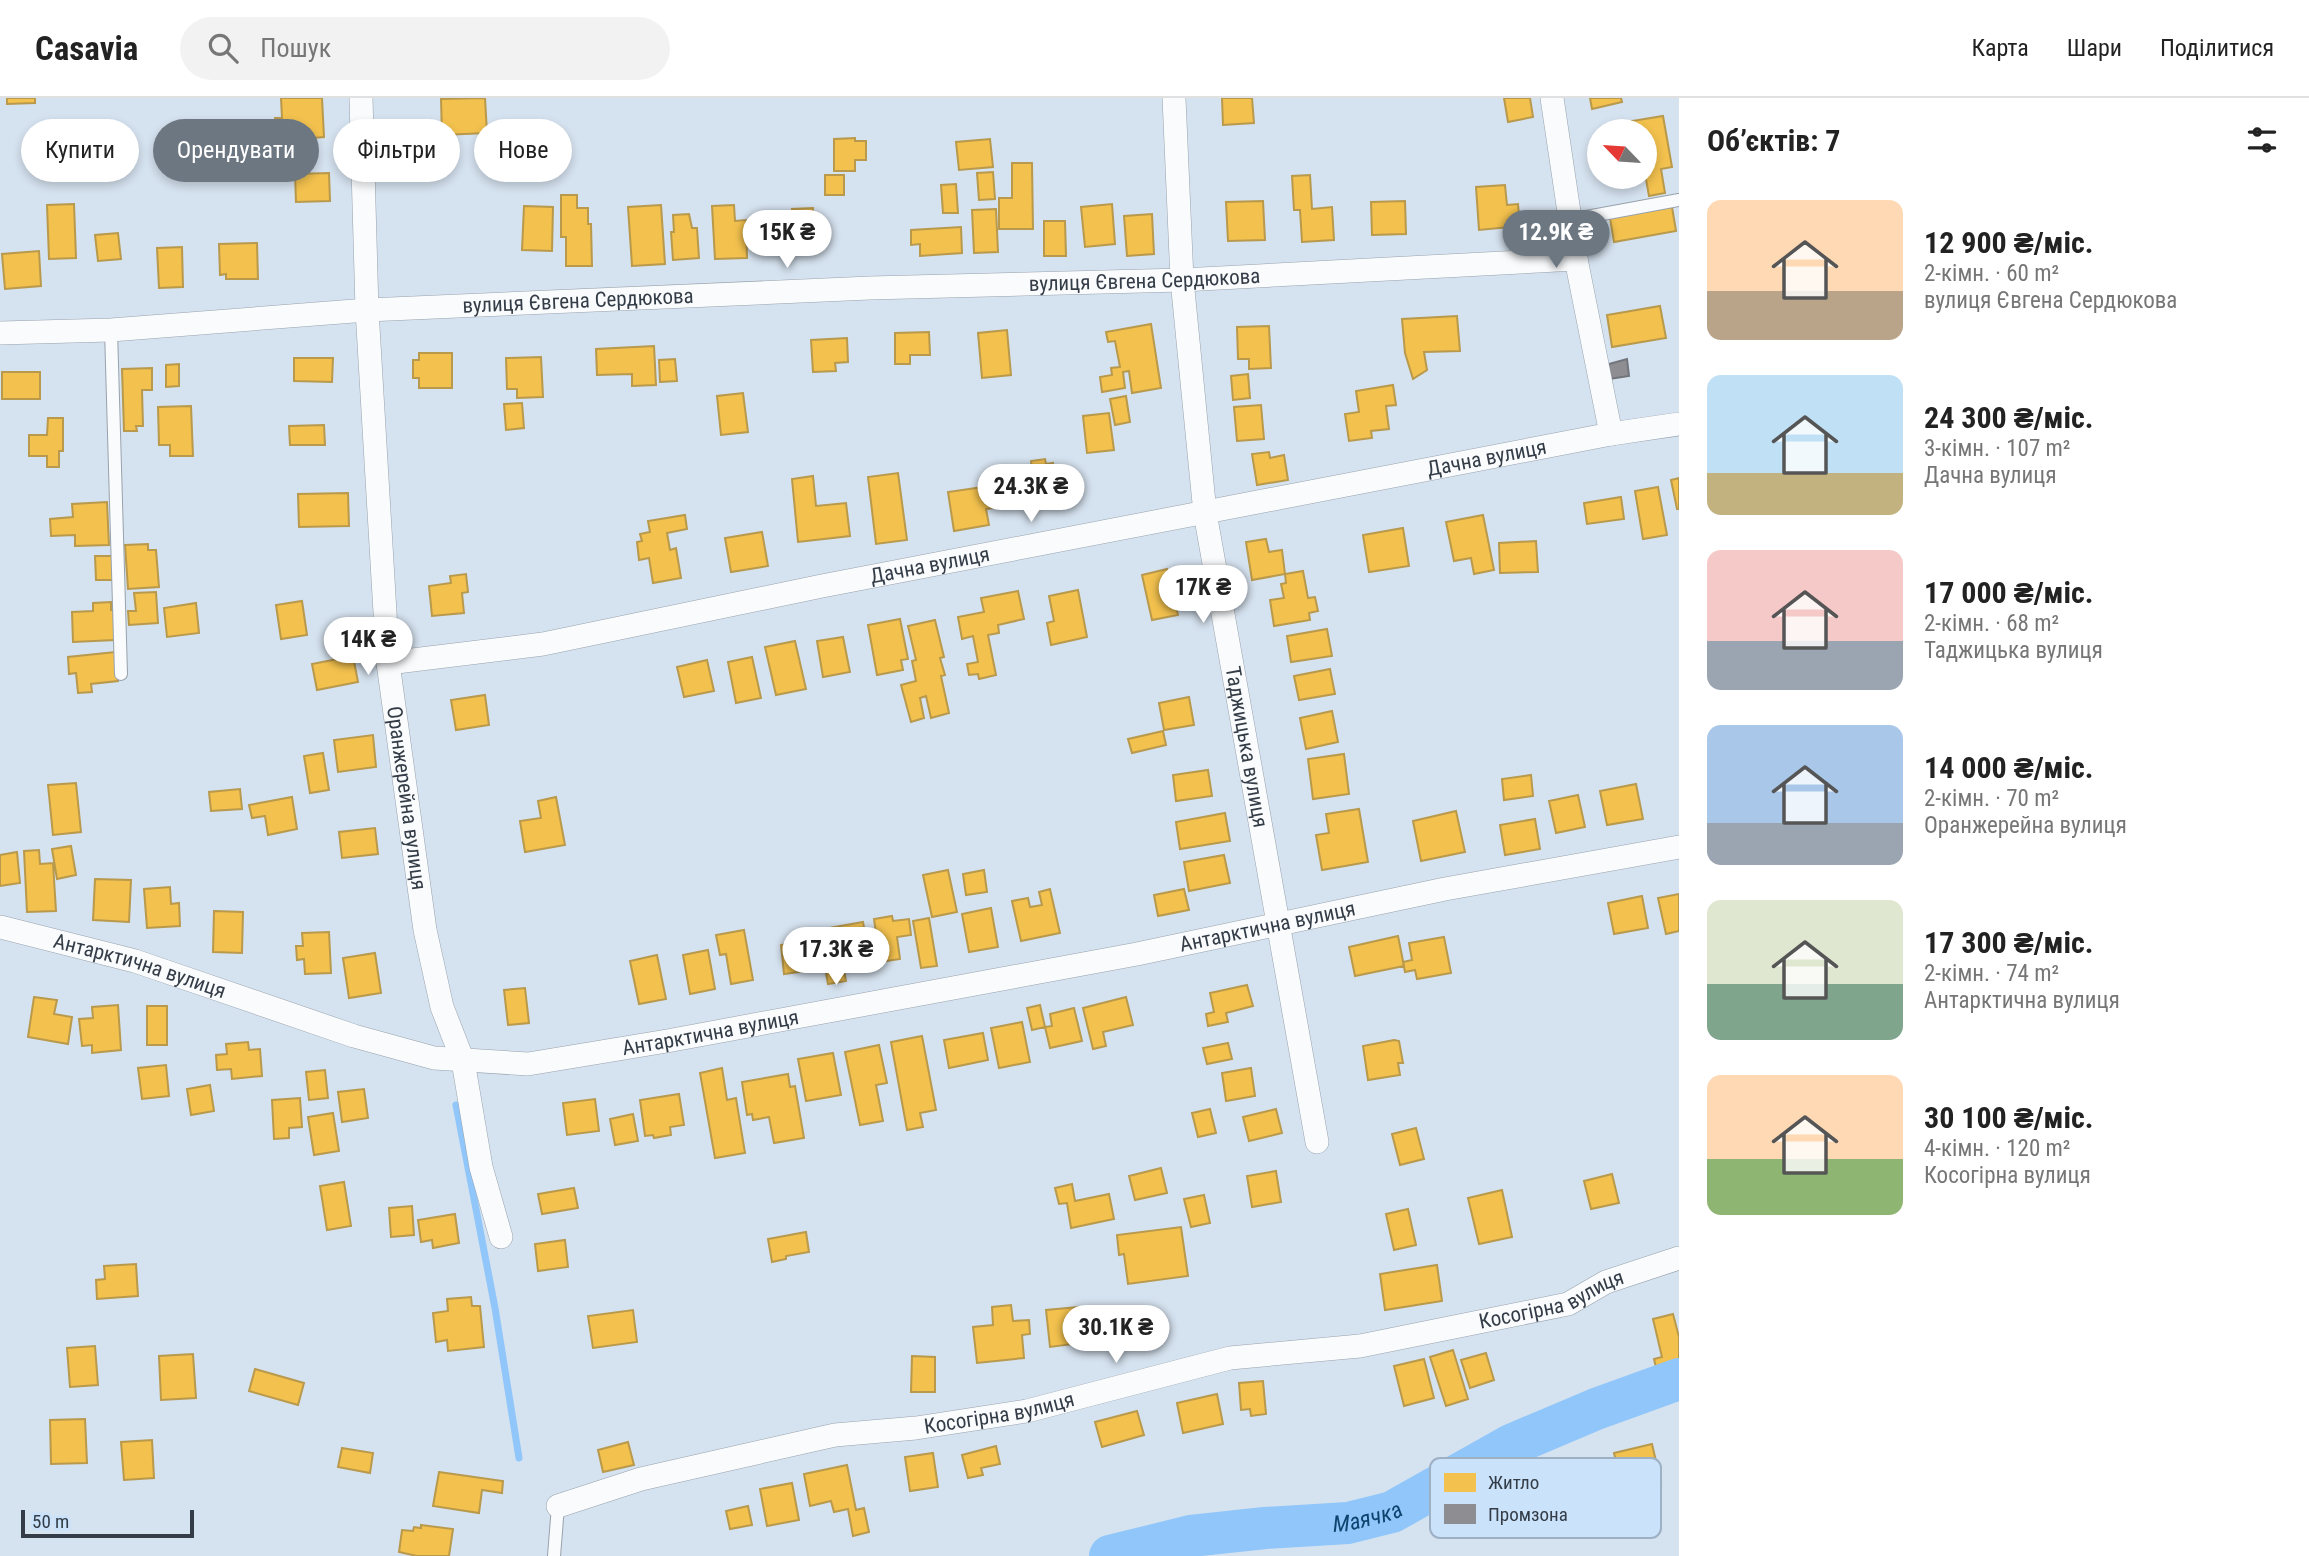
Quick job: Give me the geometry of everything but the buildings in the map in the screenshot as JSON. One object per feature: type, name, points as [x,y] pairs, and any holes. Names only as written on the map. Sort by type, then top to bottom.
[{"type":"street","name":"Оранжерейна вулиця","points":[[361,98],[367,310],[388,663],[425,930],[442,1007],[463,1061],[481,1167],[501,1237]]},
{"type":"street","name":"Таджицька вулиця","points":[[1174,98],[1182,280],[1205,513],[1317,1142]]},
{"type":"street","points":[[1552,98],[1576,259],[1611,434]]},
{"type":"street","name":"вулиця Євгена Сердюкова","points":[[0,333],[111,330],[367,310],[870,288],[1182,280],[1576,259]]},
{"type":"street","name":"Дачна вулиця","points":[[388,663],[543,644],[822,586],[1611,434],[1679,424]]},
{"type":"street","name":"Антарктична вулиця","points":[[0,927],[135,961],[354,1036],[434,1058],[528,1064],[1137,954],[1445,888],[1679,847]]},
{"type":"street","name":"Косогірна вулиця","points":[[558,1506],[641,1479],[835,1435],[916,1428],[1027,1411],[1230,1358],[1360,1346],[1568,1304],[1606,1282],[1679,1258]]},
{"type":"lane","points":[[1570,219],[1679,200]]},
{"type":"lane","points":[[111,330],[121,674]]},
{"type":"lane","points":[[554,1556],[558,1506]]},
{"type":"waterway","points":[[456,1105],[495,1308],[519,1458]]},
{"type":"waterway","name":"Маячка","points":[[1488,1458],[1511,1445],[1596,1409],[1679,1379]]},
{"type":"waterway","name":"Маячка","points":[[1110,1556],[1191,1536],[1348,1523],[1392,1512],[1430,1491]]}]
